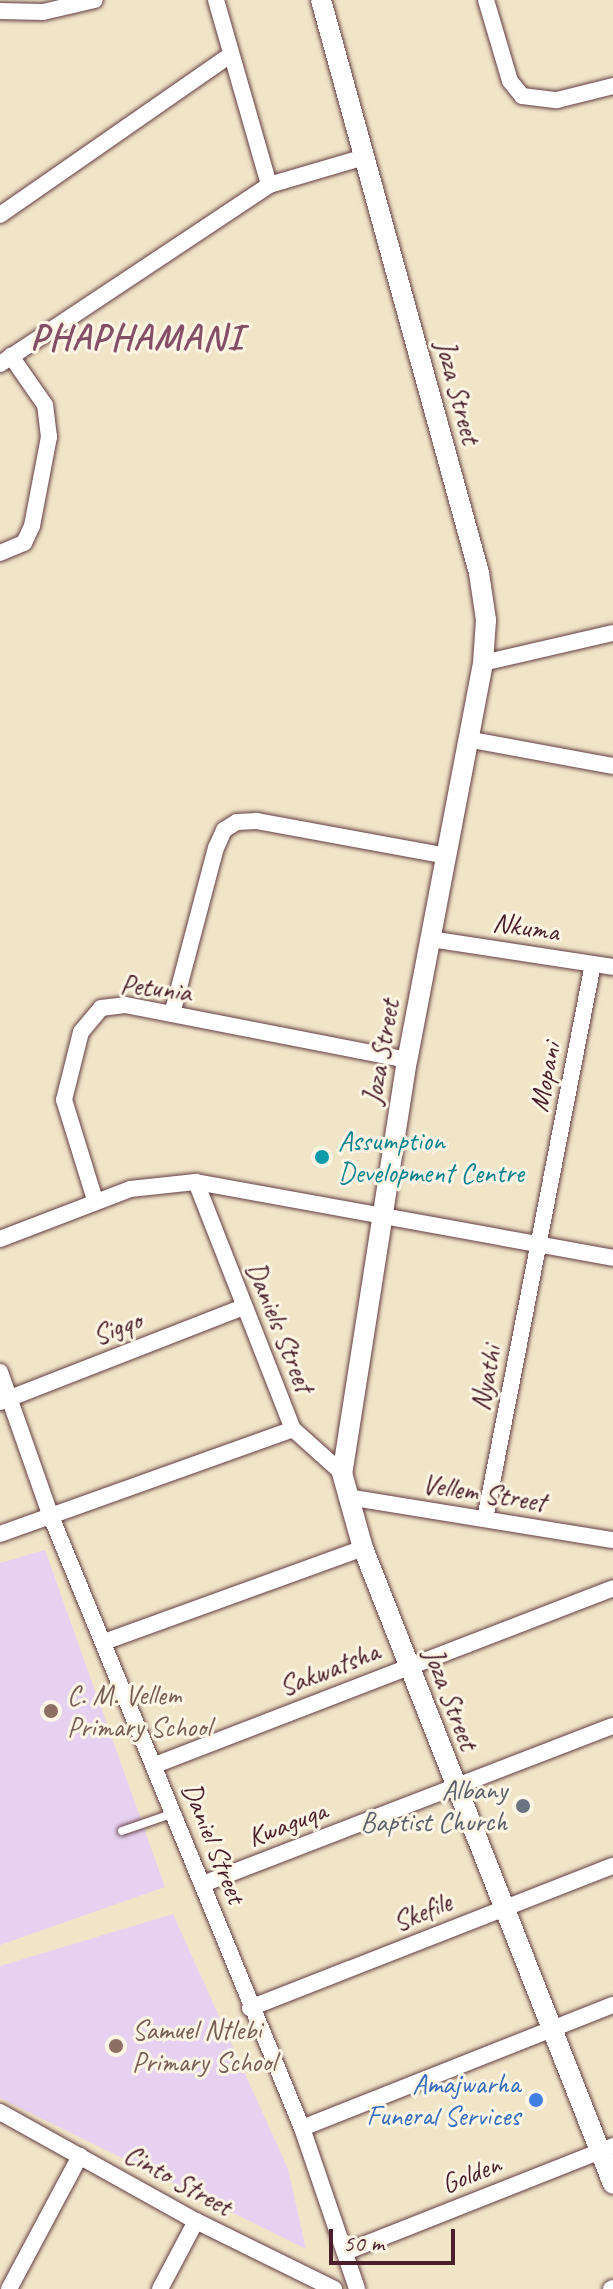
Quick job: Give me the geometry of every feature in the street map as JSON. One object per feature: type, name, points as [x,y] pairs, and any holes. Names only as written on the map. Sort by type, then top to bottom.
[{"type":"street","points":[[0,11],[43,12],[95,0]]},
{"type":"street","points":[[216,0],[269,185]]},
{"type":"street","name":"Joza Street","points":[[321,0],[479,573],[486,620],[483,663],[407,1060],[342,1473],[363,1548],[456,1788],[606,2148],[613,2184]]},
{"type":"street","points":[[486,0],[510,81],[522,96],[557,100],[613,86]]},
{"type":"street","points":[[0,215],[230,55]]},
{"type":"street","points":[[0,553],[24,543],[32,526],[49,437],[45,405],[6,360],[269,185],[365,157]]},
{"type":"street","points":[[483,663],[613,633]]},
{"type":"street","points":[[467,739],[613,766]]},
{"type":"street","points":[[172,1014],[216,848],[224,830],[237,822],[257,821],[447,856]]},
{"type":"street","name":"Nkuma","points":[[431,939],[613,967]]},
{"type":"street","name":"Mopani","points":[[538,1246],[593,964]]},
{"type":"street","name":"Petunia","points":[[95,1200],[64,1100],[81,1032],[101,1008],[125,1005],[407,1060]]},
{"type":"street","points":[[0,1239],[95,1200],[161,1183],[196,1182],[613,1258]]},
{"type":"street","name":"Daniels Street","points":[[196,1182],[293,1429],[342,1473]]},
{"type":"street","name":"Nyathi","points":[[485,1519],[538,1246]]},
{"type":"street","name":"Sigqo","points":[[5,1400],[244,1307]]},
{"type":"street","name":"Daniel Street","points":[[0,1372],[5,1400],[50,1514],[155,1765],[250,2008],[302,2128],[348,2251],[357,2289]]},
{"type":"street","points":[[0,1534],[293,1429]]},
{"type":"street","name":"Vellem Street","points":[[347,1497],[613,1539]]},
{"type":"street","points":[[104,1642],[363,1548]]},
{"type":"street","name":"Sakwatsha","points":[[155,1765],[613,1588]]},
{"type":"street","name":"Kwaguqa","points":[[203,1884],[613,1726]]},
{"type":"street","name":"Skefile","points":[[250,2008],[613,1866]]},
{"type":"street","points":[[302,2128],[613,2005]]},
{"type":"street","name":"Cinto Street","points":[[0,2112],[309,2285],[334,2289]]},
{"type":"street","name":"Golden","points":[[348,2251],[606,2148]]},
{"type":"street","points":[[9,2289],[80,2156]]},
{"type":"street","points":[[160,2289],[196,2221]]},
{"type":"lane","points":[[122,1831],[174,1812]]},
{"type":"shaded area","name":"C. M. Vellem Primary School","points":[[45,1550],[165,1887],[0,1945],[0,1563]]},
{"type":"shaded area","name":"Samuel Ntlebi Primary School","points":[[173,1914],[288,2169],[306,2249],[0,2098],[0,1966]]},
{"type":"place","name":"Assumption Development Centre","points":[[322,1157]]},
{"type":"place","name":"C. M. Vellem Primary School","points":[[51,1711]]},
{"type":"place","name":"Albany Baptist Church","points":[[523,1806]]},
{"type":"place","name":"Samuel Ntlebi Primary School","points":[[116,2046]]},
{"type":"place","name":"Amajwarha Funeral Services","points":[[536,2100]]},
{"type":"district","name":"PHAPHAMANI","points":[[137,338]]}]
